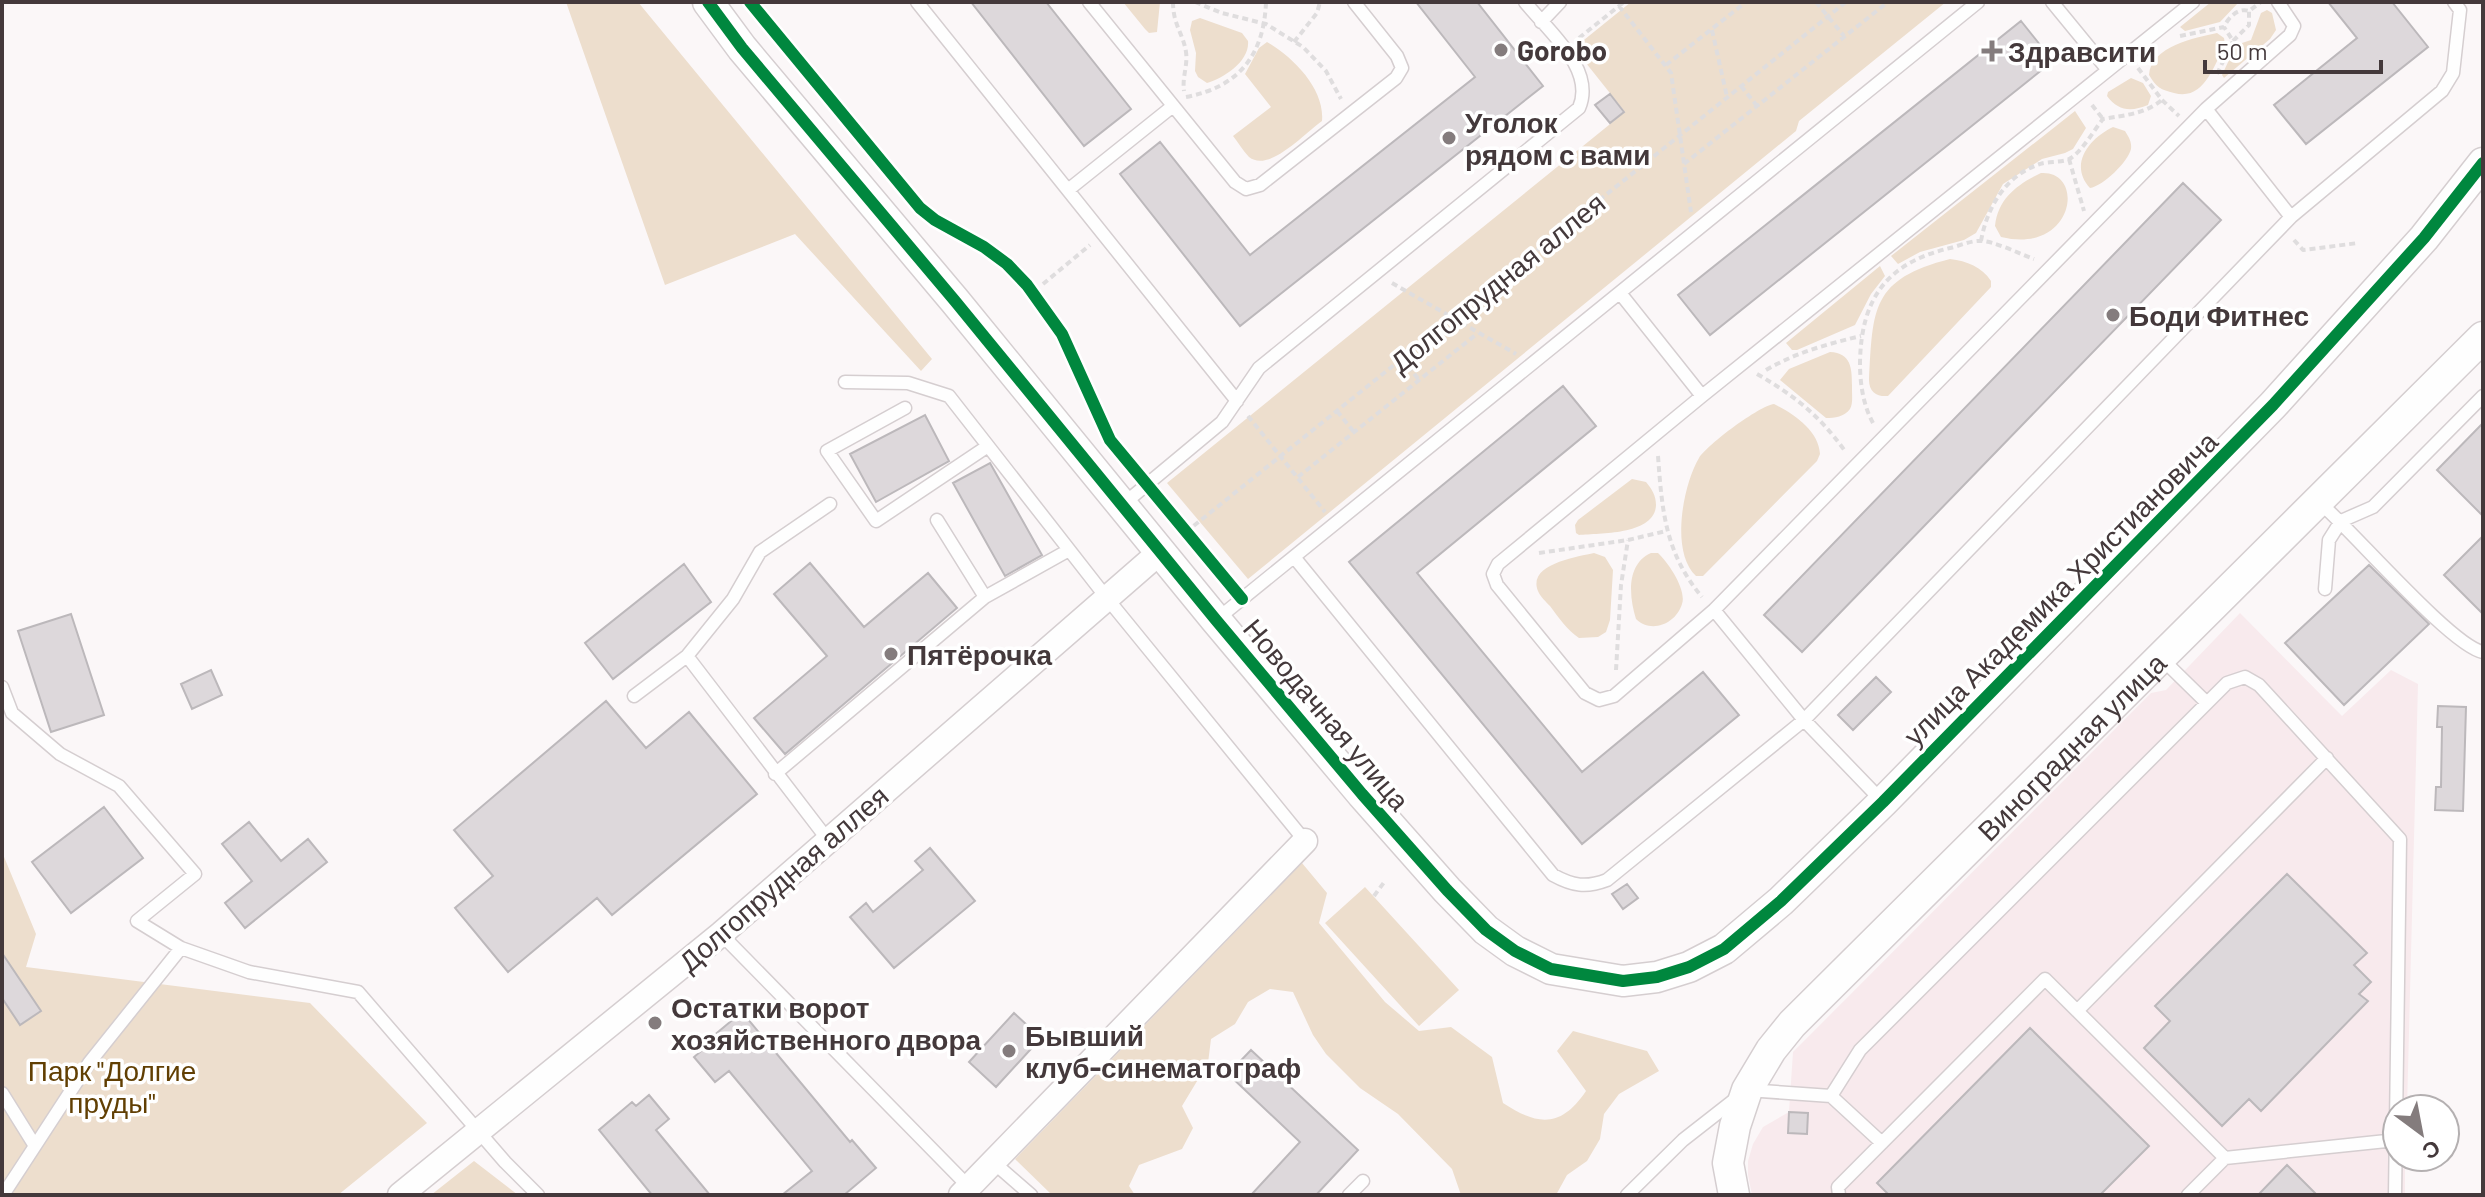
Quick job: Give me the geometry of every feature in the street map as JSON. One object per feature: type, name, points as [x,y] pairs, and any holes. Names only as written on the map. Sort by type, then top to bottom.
[{"type":"street","name":"Новодачная улица","points":[[708,2],[742,48],[955,301],[1216,620],[1362,794],[1486,930],[1515,951],[1551,969],[1623,981]]},
{"type":"street","name":"улица Академика Христиановича","points":[[1623,981],[1657,977],[1689,967],[1724,949],[1781,901],[1883,802],[2273,405],[2424,238],[2483,163]]},
{"type":"street","name":"Виноградная улица","points":[[1734,1195],[1728,1163],[1735,1126],[1747,1090],[1771,1050],[1792,1024],[2483,337]]},
{"type":"street","name":"Долгопрудная аллея","points":[[400,1195],[721,934],[1160,552]]},
{"type":"street","points":[[965,1191],[1305,841]]},
{"type":"lane","points":[[917,2],[1237,401]]},
{"type":"lane","points":[[1089,2],[1235,182],[1246,189],[1260,185],[1396,78],[1402,68],[1397,56],[1354,2]]},
{"type":"lane","points":[[1121,506],[1222,422],[1259,368],[1579,108],[1584,95],[1583,80],[1576,66],[1525,2]]},
{"type":"lane","points":[[1541,22],[1560,2]]},
{"type":"lane","points":[[1216,620],[1978,2]]},
{"type":"lane","points":[[2052,2],[2107,69]]},
{"type":"lane","points":[[2193,2],[1741,364],[1498,564],[1493,574],[1497,585],[1585,693],[1599,700],[1614,696],[1714,610],[2206,109],[2290,35],[2294,26],[2278,2]]},
{"type":"lane","points":[[1294,557],[1553,875],[1570,885],[1589,887],[1607,880],[1804,720],[2287,222],[2442,91],[2453,73],[2460,10],[2454,2]]},
{"type":"lane","points":[[1068,190],[1173,106]]},
{"type":"lane","points":[[2206,109],[2287,222]]},
{"type":"lane","points":[[1620,293],[1702,396]]},
{"type":"lane","points":[[845,382],[908,383],[949,396],[1106,597],[1305,841]]},
{"type":"lane","points":[[2325,589],[2329,540],[2341,521],[2373,507],[2483,396]]},
{"type":"lane","points":[[905,408],[827,451],[876,521],[988,446]]},
{"type":"lane","points":[[2318,501],[2447,630],[2469,648],[2483,652]]},
{"type":"lane","points":[[634,696],[687,656],[733,599],[760,552],[830,504]]},
{"type":"lane","points":[[937,520],[985,597]]},
{"type":"lane","points":[[775,774],[985,597],[1069,550]]},
{"type":"lane","points":[[1714,610],[1804,720],[1883,802]]},
{"type":"lane","points":[[687,656],[828,840]]},
{"type":"lane","points":[[2161,658],[2207,703]]},
{"type":"lane","points":[[1831,1096],[1860,1050],[2227,683],[2245,677],[2259,685],[2400,839],[2397,1093]]},
{"type":"lane","points":[[2,687],[12,713],[60,754],[119,786],[195,874],[137,921],[181,948],[249,972],[358,992],[479,1133],[538,1195]]},
{"type":"lane","points":[[2077,1011],[2327,758]]},
{"type":"lane","points":[[721,934],[965,1191]]},
{"type":"lane","points":[[3,1195],[89,1063],[181,948]]},
{"type":"lane","points":[[1839,1195],[1838,1187],[2045,979],[2225,1158]]},
{"type":"lane","points":[[1627,1195],[1683,1140],[1747,1090],[1831,1096],[1882,1143]]},
{"type":"lane","points":[[2,1093],[35,1146]]},
{"type":"lane","points":[[2188,1195],[2225,1158],[2381,1142]]},
{"type":"lane","points":[[993,1162],[1031,1195]]},
{"type":"lane","points":[[2395,1173],[2395,1195]]},
{"type":"lane","points":[[1349,1195],[1363,1181]]},
{"type":"path","points":[[1173,2],[1176,28],[1186,52],[1182,80],[1185,97],[1215,89],[1239,73],[1253,57],[1266,24],[1266,2]]},
{"type":"path","points":[[1195,2],[1222,13],[1266,24],[1294,42],[1326,71],[1350,115]]},
{"type":"path","points":[[1294,42],[1317,13],[1320,2]]},
{"type":"path","points":[[1564,50],[1624,2]]},
{"type":"path","points":[[1665,65],[1746,2]]},
{"type":"path","points":[[1816,2],[1844,36]]},
{"type":"path","points":[[1684,164],[1888,2]]},
{"type":"path","points":[[2224,27],[2226,21],[2240,11],[2249,11],[2261,2]]},
{"type":"path","points":[[1619,6],[1671,73],[1694,233]]},
{"type":"path","points":[[2221,96],[2214,79],[2233,41],[2249,25],[2249,11]]},
{"type":"path","points":[[2161,27],[2177,36],[2184,36],[2224,27]]},
{"type":"path","points":[[2224,27],[2233,41]]},
{"type":"path","points":[[1711,29],[1727,97]]},
{"type":"path","points":[[2127,53],[2162,100],[2189,126]]},
{"type":"path","points":[[1741,86],[1757,106]]},
{"type":"path","points":[[1981,241],[1994,203],[2010,181],[2032,166],[2069,159],[2103,119],[2138,114],[2162,100]]},
{"type":"path","points":[[2069,159],[2081,207],[2093,224]]},
{"type":"path","points":[[2287,222],[2303,250],[2358,243]]},
{"type":"path","points":[[1027,285],[1039,290],[1104,234]]},
{"type":"path","points":[[1882,439],[1868,414],[1863,396],[1861,336],[1870,306],[1894,273],[1919,257],[1981,241],[2052,266]]},
{"type":"path","points":[[1375,273],[1532,364]]},
{"type":"path","points":[[1298,477],[1478,333]]},
{"type":"path","points":[[1758,375],[1783,360],[1861,336]]},
{"type":"path","points":[[1402,358],[1419,380]]},
{"type":"path","points":[[1741,364],[1799,400],[1816,415],[1855,466]]},
{"type":"path","points":[[1337,411],[1354,432]]},
{"type":"path","points":[[1249,416],[1334,524]]},
{"type":"path","points":[[1656,433],[1666,531],[1688,577],[1714,610]]},
{"type":"path","points":[[1176,520],[1196,543]]},
{"type":"path","points":[[1517,548],[1547,554],[1666,531]]},
{"type":"path","points":[[1614,696],[1621,585],[1628,540]]},
{"type":"path","points":[[1374,896],[1385,881]]},
{"type":"shaded area","points":[[2240,613],[2342,716],[2391,670],[2418,684],[2407,1093],[2381,1093],[2381,1173],[2405,1173],[2405,1195],[1752,1195],[1748,1161],[1763,1127],[1789,1112],[1793,1052],[2151,693],[2166,690]]},
{"type":"green space","points":[[566,2],[638,2],[932,359],[921,371],[795,234],[665,285]]},
{"type":"green space","points":[[1123,2],[1160,2],[1157,32],[1149,33]]},
{"type":"green space","points":[[1631,2],[1946,2],[1799,121],[1796,131],[1248,579],[1167,483],[1625,112],[1574,48]]},
{"type":"green space","points":[[2211,2],[2239,2],[2220,22],[2185,31],[2180,27]]},
{"type":"green space","points":[[2267,10],[2272,13],[2276,30],[2270,39],[2224,78],[2222,75],[2236,45],[2251,40],[2261,13]]},
{"type":"green space","points":[[1200,18],[1242,33],[1248,41],[1248,48],[1240,62],[1228,73],[1207,83],[1195,71],[1196,53],[1190,30],[1192,21]]},
{"type":"green space","points":[[2217,33],[2224,38],[2225,45],[2212,72],[2193,92],[2166,91],[2149,75],[2157,57],[2166,50]]},
{"type":"green space","points":[[1267,42],[1297,65],[1313,86],[1322,109],[1322,121],[1276,156],[1257,161],[1249,157],[1233,136],[1271,107],[1245,74],[1259,48]]},
{"type":"green space","points":[[2131,78],[2143,83],[2151,96],[2148,105],[2125,109],[2107,96],[2108,92]]},
{"type":"green space","points":[[2075,111],[2086,128],[2073,149],[2042,159],[2003,184],[1976,233],[1964,240],[1920,252],[1898,264],[1891,256]]},
{"type":"green space","points":[[2113,127],[2125,131],[2131,149],[2114,173],[2090,188],[2081,170],[2085,153],[2097,138]]},
{"type":"green space","points":[[2041,173],[2055,176],[2064,184],[2068,197],[2066,211],[2058,224],[2045,234],[2026,239],[2001,237],[1995,226],[2000,207],[2017,187]]},
{"type":"green space","points":[[1950,259],[1979,268],[1991,281],[1991,287],[1888,396],[1877,395],[1870,388],[1869,380],[1872,334],[1881,300],[1905,276]]},
{"type":"green space","points":[[1880,266],[1885,276],[1871,294],[1855,325],[1792,350],[1786,343]]},
{"type":"green space","points":[[1830,352],[1843,356],[1850,364],[1852,400],[1845,414],[1826,418],[1780,380],[1789,369]]},
{"type":"green space","points":[[1774,404],[1797,418],[1810,431],[1819,446],[1817,461],[1703,576],[1696,576],[1688,565],[1681,535],[1684,501],[1693,470],[1704,452],[1723,435],[1757,411]]},
{"type":"green space","points":[[1632,479],[1646,482],[1652,490],[1656,505],[1647,522],[1613,533],[1576,533],[1578,520]]},
{"type":"green space","points":[[1594,553],[1605,557],[1613,570],[1610,620],[1606,632],[1598,637],[1579,638],[1542,597],[1537,582],[1546,568]]},
{"type":"green space","points":[[1651,553],[1658,553],[1667,563],[1683,598],[1674,617],[1656,626],[1636,619],[1631,591],[1637,565]]},
{"type":"green space","name":"Парк \"Долгие пруды\"","points":[[2,852],[36,934],[26,967],[310,1003],[427,1123],[338,1195],[2,1195]]},
{"type":"green space","points":[[1302,863],[1327,893],[1319,923],[1385,1002],[1419,1031],[1451,1027],[1492,1057],[1503,1103],[1516,1111],[1548,1120],[1567,1112],[1586,1091],[1557,1051],[1573,1031],[1647,1051],[1659,1071],[1619,1094],[1604,1114],[1600,1139],[1587,1161],[1567,1175],[1556,1195],[1461,1195],[1452,1169],[1398,1114],[1360,1088],[1326,1054],[1313,1035],[1293,992],[1270,989],[1248,1002],[1235,1024],[1211,1039],[1208,1063],[1182,1106],[1193,1128],[1182,1149],[1139,1165],[1129,1186],[1135,1195],[1052,1195],[1015,1159]]},
{"type":"green space","points":[[1365,887],[1459,990],[1419,1026],[1325,923]]},
{"type":"green space","points":[[474,1161],[518,1195],[431,1195]]},
{"type":"building","points":[[971,2],[1046,2],[1131,109],[1084,146]]},
{"type":"building","points":[[1416,2],[1477,2],[1543,86],[1240,326],[1120,174],[1160,142],[1250,255],[1475,77]]},
{"type":"building","points":[[2328,2],[2392,2],[2428,47],[2306,144],[2274,105],[2357,38]]},
{"type":"building","points":[[2021,21],[2053,61],[1710,335],[1678,295]]},
{"type":"building","points":[[1610,94],[1624,112],[1610,123],[1595,105]]},
{"type":"building","points":[[2183,183],[2221,220],[1802,652],[1764,615]]},
{"type":"building","points":[[1563,386],[1596,426],[1417,573],[1582,772],[1703,672],[1739,715],[1582,844],[1349,562]]},
{"type":"building","points":[[925,415],[949,461],[876,502],[850,454]]},
{"type":"building","points":[[2483,423],[2483,516],[2437,470]]},
{"type":"building","points":[[990,463],[1042,555],[1005,576],[953,483]]},
{"type":"building","points":[[2483,536],[2483,614],[2444,575]]},
{"type":"building","points":[[810,563],[864,627],[928,573],[957,608],[785,754],[754,718],[827,656],[774,594]]},
{"type":"building","points":[[684,564],[711,602],[613,679],[585,643]]},
{"type":"building","points":[[2369,565],[2429,624],[2344,705],[2285,643]]},
{"type":"building","points":[[71,614],[104,715],[51,732],[18,631]]},
{"type":"building","points":[[211,670],[222,695],[192,709],[181,684]]},
{"type":"building","points":[[1876,677],[1891,692],[1853,730],[1838,715]]},
{"type":"building","points":[[606,701],[646,748],[689,712],[757,794],[612,915],[597,898],[508,972],[455,908],[493,876],[454,830]]},
{"type":"building","points":[[2438,706],[2466,707],[2463,811],[2435,810],[2436,787],[2441,787],[2442,727],[2437,727]]},
{"type":"building","points":[[104,807],[143,858],[71,913],[32,862]]},
{"type":"building","points":[[249,822],[281,861],[308,839],[327,862],[245,928],[225,903],[252,881],[222,844]]},
{"type":"building","points":[[930,848],[975,901],[894,968],[850,917],[866,903],[873,912],[923,870],[915,861]]},
{"type":"building","points":[[2287,874],[2367,953],[2354,965],[2371,982],[2359,994],[2368,1001],[2261,1111],[2249,1099],[2222,1126],[2144,1048],[2170,1021],[2155,1006]]},
{"type":"building","points":[[1627,884],[1638,898],[1623,909],[1612,894]]},
{"type":"building","points":[[2,953],[41,1011],[20,1025],[2,998]]},
{"type":"building","points":[[742,1012],[850,1142],[852,1140],[876,1168],[844,1195],[782,1195],[812,1171],[729,1071],[715,1082],[694,1057],[708,1045],[706,1042]]},
{"type":"building","points":[[1014,1013],[1041,1038],[996,1087],[969,1062]]},
{"type":"building","points":[[2030,1028],[2149,1146],[2100,1195],[1889,1195],[1877,1183]]},
{"type":"building","points":[[1251,1050],[1358,1150],[1316,1195],[1251,1195],[1300,1142],[1228,1074]]},
{"type":"building","points":[[649,1095],[669,1119],[656,1130],[710,1195],[652,1195],[599,1130],[632,1102],[636,1106]]},
{"type":"building","points":[[1789,1112],[1808,1113],[1807,1134],[1788,1133]]},
{"type":"building","points":[[2287,1165],[2317,1195],[2258,1195]]},
{"type":"cycle path","points":[[708,2],[742,48],[955,301],[1216,620],[1447,890],[1486,930],[1515,951],[1551,969],[1623,981],[1657,977],[1689,967],[1724,949],[1781,901],[1883,802],[2273,405],[2424,238],[2483,163]]},
{"type":"cycle path","points":[[750,2],[920,208],[935,220],[984,247],[1007,264],[1027,285],[1062,334],[1110,440],[1242,599]]},
{"type":"place","name":"Gorobo","points":[[1501,50]]},
{"type":"place","name":"Здравсити","points":[[1992,51]]},
{"type":"place","name":"Уголок рядом с вами","points":[[1449,138]]},
{"type":"place","name":"Боди Фитнес","points":[[2113,315]]},
{"type":"place","name":"Пятёрочка","points":[[891,654]]},
{"type":"place","name":"Остатки ворот хозяйственного двора","points":[[655,1023]]},
{"type":"place","name":"Бывший клуб-синематограф","points":[[1009,1051]]}]
